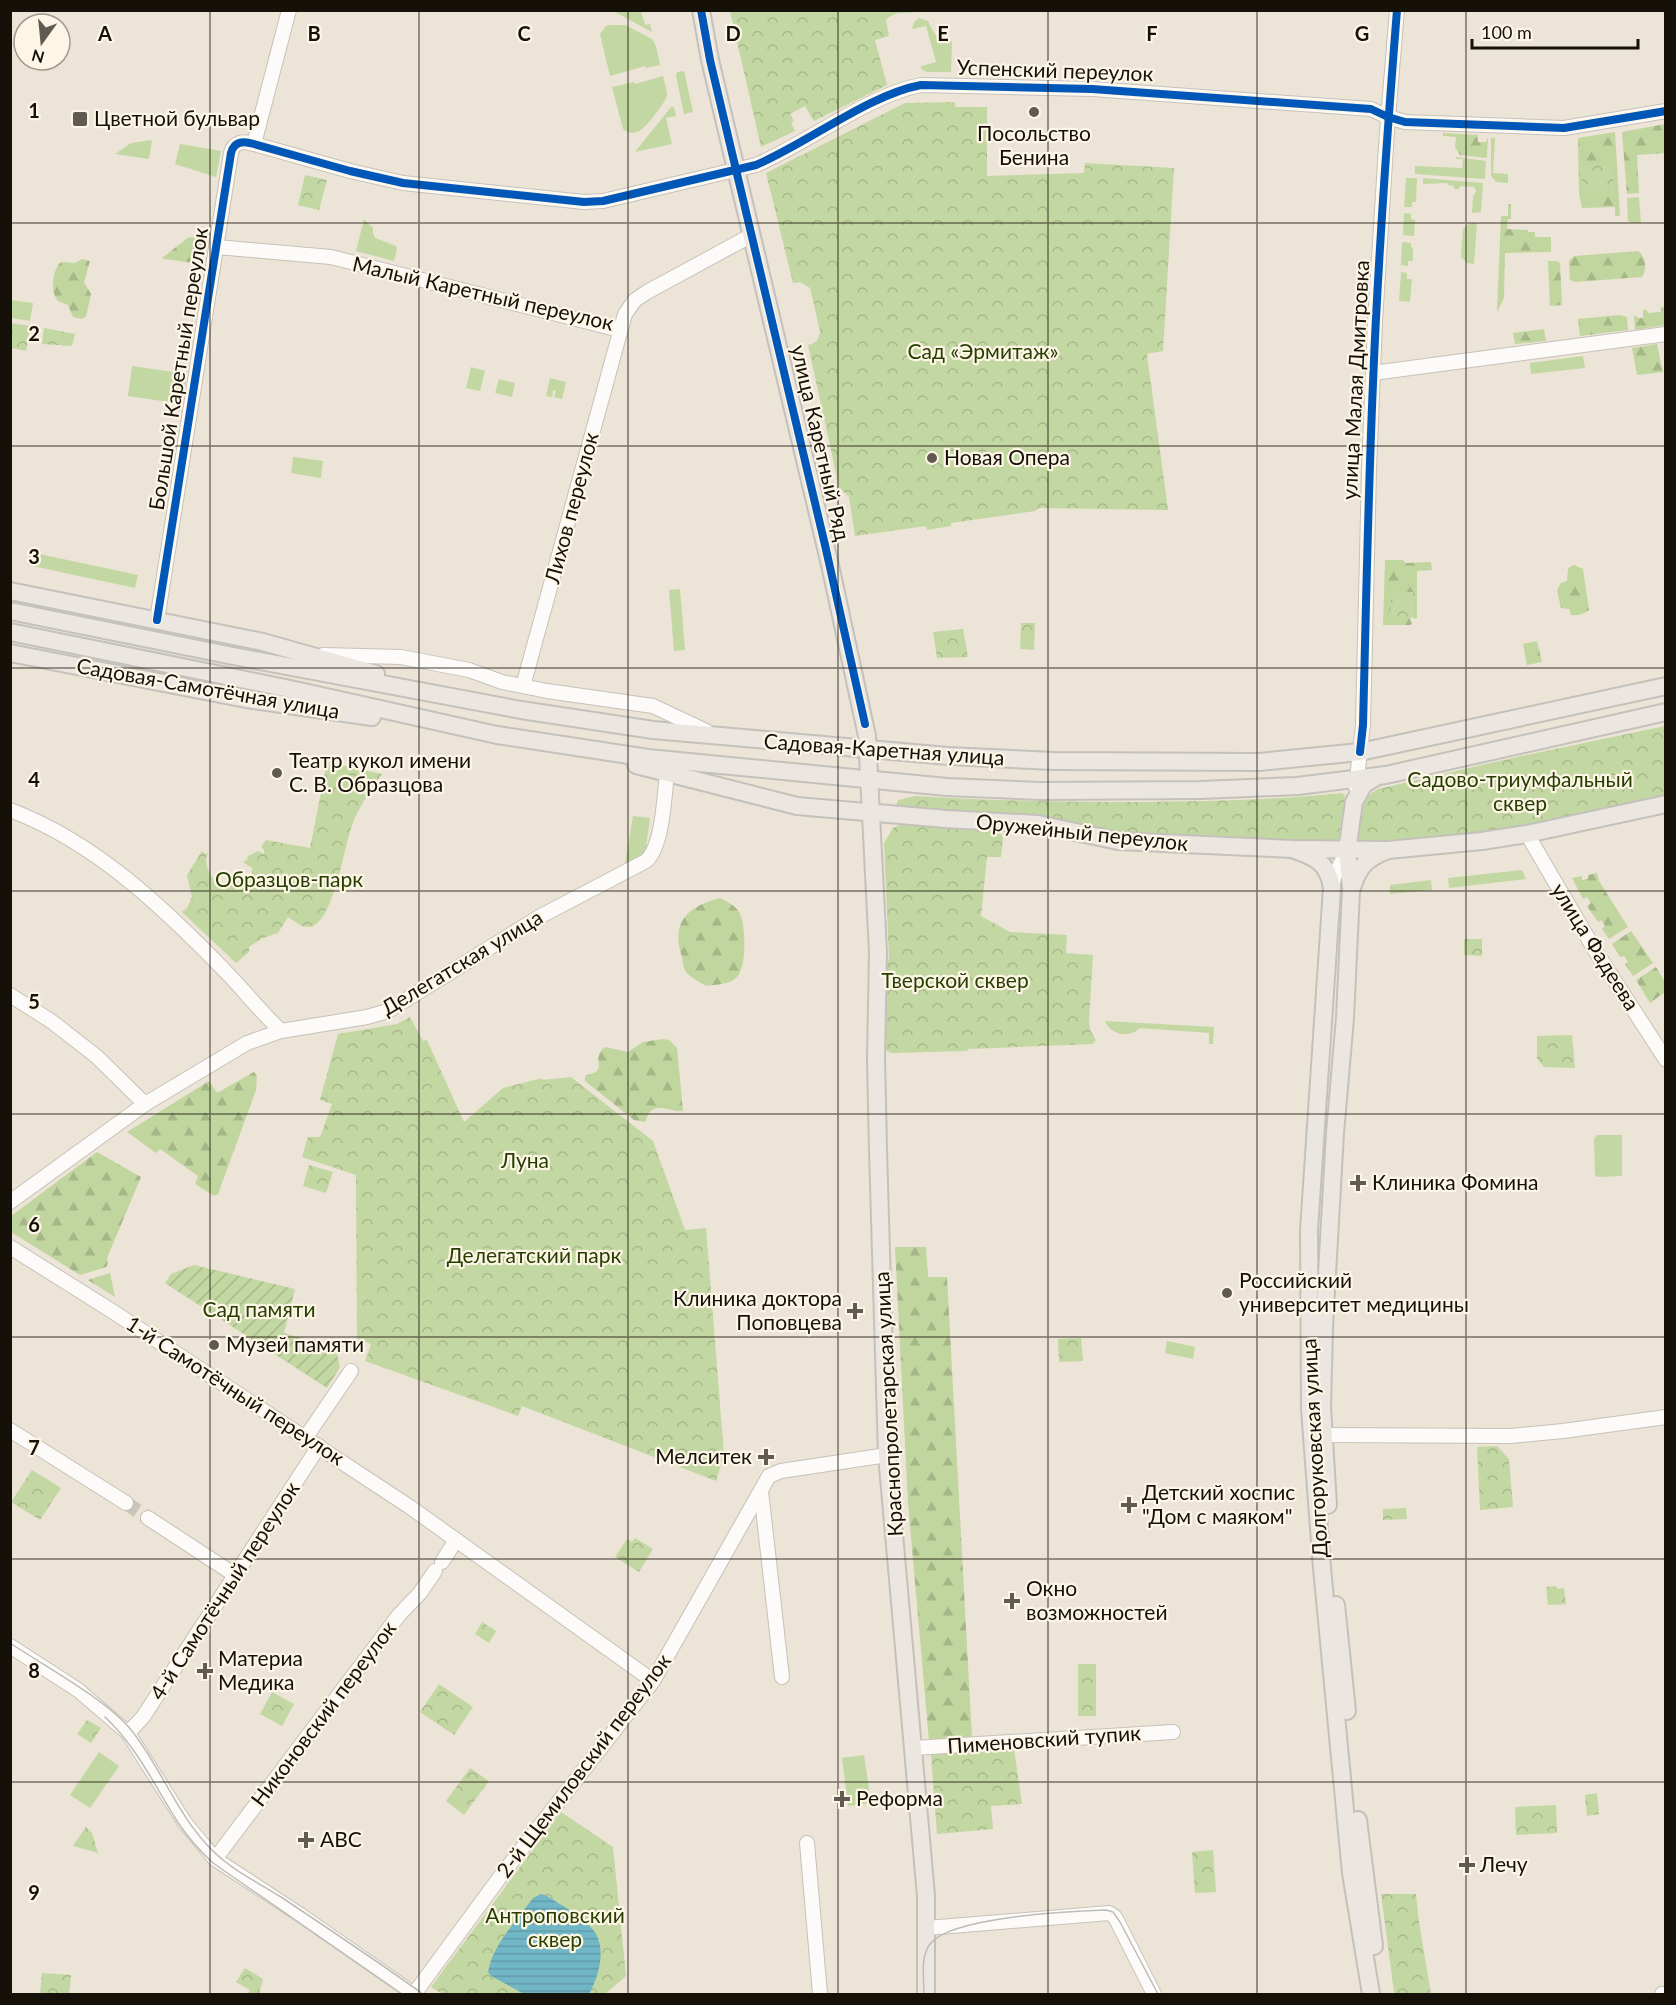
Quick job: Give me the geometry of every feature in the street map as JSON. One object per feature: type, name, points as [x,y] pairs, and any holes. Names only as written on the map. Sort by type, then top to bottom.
[{"type":"main road","name":"улица Каретный Ряд","points":[[700,10],[865,724],[872,813]]},
{"type":"main road","points":[[10,591],[264,642],[366,670],[411,688]]},
{"type":"main road","points":[[10,611],[233,656],[411,688]]},
{"type":"main road","points":[[10,632],[229,676],[406,716]]},
{"type":"main road","name":"Садовая-Самотёчная улица","points":[[10,653],[246,699],[373,717],[406,716]]},
{"type":"main road","name":"Садовая-Каретная улица","points":[[411,688],[573,719],[719,737],[948,756],[1053,761],[1245,762],[1360,752],[1665,686]]},
{"type":"main road","name":"Садовая-Каретная улица","points":[[406,716],[575,748],[648,758],[870,780],[947,787],[1040,790],[1212,790],[1298,786],[1377,776],[1665,712]]},
{"type":"main road","points":[[1438,735],[1430,740],[1427,749],[1430,758],[1443,762]]},
{"type":"main road","name":"Садовая-Каретная улица","points":[[575,748],[791,805],[872,813]]},
{"type":"main road","points":[[1296,759],[1305,762],[1310,770],[1306,782],[1298,786]]},
{"type":"main road","points":[[1351,891],[1347,851],[1354,802],[1364,784],[1377,776]]},
{"type":"main road","points":[[1292,849],[1388,850],[1473,842],[1527,834],[1665,804]]},
{"type":"main road","name":"Оружейный переулок","points":[[872,813],[1038,824],[1118,841],[1292,849]]},
{"type":"main road","name":"Краснопролетарская улица","points":[[872,813],[878,952],[876,1059],[887,1455],[926,1886],[926,1995]]},
{"type":"main road","name":"Долгоруковская улица","points":[[1292,849],[1315,858],[1322,864],[1329,873],[1332,888],[1309,1230],[1310,1409],[1322,1568],[1351,1873],[1371,1995]]},
{"type":"main road","name":"Долгоруковская улица","points":[[1382,1995],[1365,1887],[1352,1766],[1334,1586],[1322,1408],[1329,1231],[1351,891],[1354,879],[1364,863],[1388,850]]},
{"type":"street","points":[[254,144],[289,10]]},
{"type":"street","name":"улица Малая Дмитровка","points":[[1354,802],[1363,716],[1373,373],[1388,117],[1397,10]]},
{"type":"street","name":"Успенский переулок","points":[[254,144],[361,174],[403,183],[584,202],[603,201],[737,170],[775,157],[872,103],[921,84],[1092,89],[1254,99],[1371,109],[1405,122],[1564,128],[1665,111]]},
{"type":"street","name":"Большой Каретный переулок","points":[[157,620],[232,149],[239,143],[254,144]]},
{"type":"street","name":"Малый Каретный переулок","points":[[217,246],[331,257],[620,330],[625,314],[635,300],[752,235]]},
{"type":"street","name":"Лихов переулок","points":[[523,686],[620,330]]},
{"type":"street","points":[[1373,373],[1665,334]]},
{"type":"street","points":[[308,654],[401,657],[469,670],[492,679],[523,686],[653,706],[719,737]]},
{"type":"street","name":"Делегатская улица","points":[[10,1202],[145,1104],[247,1043],[281,1031],[380,1014],[539,917],[651,857],[657,845],[668,774]]},
{"type":"street","points":[[10,810],[37,820],[64,835],[145,895],[221,967],[281,1031]]},
{"type":"street","name":"улица Фадеева","points":[[1527,834],[1596,952],[1665,1060]]},
{"type":"street","points":[[1332,888],[1334,878],[1347,851]]},
{"type":"street","points":[[10,995],[23,1002],[96,1056],[145,1104]]},
{"type":"street","points":[[1323,1017],[1326,1010],[1334,1007],[1341,1011],[1344,1018]]},
{"type":"street","points":[[1309,1230],[1312,1238],[1318,1241],[1325,1238],[1329,1231]]},
{"type":"street","name":"1-й Самотёчный переулок","points":[[10,1247],[306,1437],[456,1540],[649,1678]]},
{"type":"street","points":[[306,1437],[351,1371]]},
{"type":"street","points":[[1323,1435],[1510,1436],[1665,1417]]},
{"type":"street","points":[[10,1430],[126,1503]]},
{"type":"street","name":"4-й Самотёчный переулок","points":[[128,1733],[143,1717],[319,1446]]},
{"type":"street","name":"2-й Щемиловский переулок","points":[[414,1994],[649,1678],[761,1491],[767,1477],[774,1473],[887,1455]]},
{"type":"street","points":[[761,1491],[782,1677]]},
{"type":"street","points":[[148,1518],[235,1575]]},
{"type":"street","name":"Никоновский переулок","points":[[215,1859],[393,1623],[420,1593],[456,1540]]},
{"type":"street","points":[[10,1646],[78,1690],[128,1733],[184,1823],[215,1859],[414,1994]]},
{"type":"street","name":"Пименовский тупик","points":[[914,1748],[1173,1732]]},
{"type":"street","points":[[807,1843],[820,1995]]},
{"type":"street","points":[[927,1928],[1109,1913],[1115,1917],[1154,1995]]},
{"type":"green space","points":[[730,10],[920,11],[898,13],[890,17],[886,20],[889,36],[875,40],[887,85],[814,121],[805,106],[790,114],[794,121],[791,122],[795,131],[761,147]]},
{"type":"green space","points":[[613,11],[641,11],[645,25],[650,24],[652,32]]},
{"type":"green space","points":[[919,18],[928,21],[939,38],[952,41],[951,72],[927,72],[921,69],[921,66],[936,62],[926,26],[912,29],[914,22]]},
{"type":"green space","points":[[625,25],[652,39],[660,65],[646,68],[645,66],[610,76],[600,34],[606,26]]},
{"type":"green space","points":[[684,71],[693,112],[684,114],[676,76],[677,72]]},
{"type":"green space","points":[[663,76],[667,95],[657,112],[638,132],[628,132],[623,129],[612,87],[634,82],[635,84]]},
{"type":"green space","name":"Сад «Эрмитаж»","points":[[955,102],[955,107],[987,107],[987,176],[1084,173],[1085,163],[1174,168],[1163,351],[1147,354],[1168,510],[1039,508],[1035,511],[951,523],[951,526],[927,530],[926,526],[855,536],[849,497],[839,487],[808,345],[817,341],[820,331],[810,288],[800,282],[793,283],[766,173],[905,103]]},
{"type":"green space","points":[[671,107],[674,107],[676,116],[666,118],[672,144],[635,152]]},
{"type":"green space","points":[[1665,124],[1665,153],[1637,155],[1639,193],[1627,194],[1622,132]]},
{"type":"green space","points":[[1615,132],[1620,216],[1615,216],[1615,207],[1582,208],[1579,194],[1578,138]]},
{"type":"green space","points":[[1443,133],[1478,135],[1478,142],[1486,142],[1488,136],[1487,158],[1460,155],[1455,147],[1456,137],[1443,136]]},
{"type":"green space","points":[[1491,138],[1495,138],[1493,173],[1508,174],[1508,183],[1496,182],[1491,176]]},
{"type":"green space","points":[[152,140],[149,159],[115,154],[131,143]]},
{"type":"green space","points":[[180,144],[221,151],[216,177],[175,164]]},
{"type":"green space","points":[[1456,157],[1486,161],[1485,179],[1415,174],[1415,166],[1462,168],[1463,159],[1456,159]]},
{"type":"green space","points":[[1612,165],[1614,191],[1587,192],[1582,187],[1582,166]]},
{"type":"green space","points":[[305,175],[327,180],[319,210],[298,205]]},
{"type":"green space","points":[[1406,178],[1417,178],[1416,202],[1412,202],[1412,207],[1404,207]]},
{"type":"green space","points":[[1423,178],[1483,183],[1481,212],[1472,213],[1473,196],[1476,191],[1474,187],[1460,186],[1459,189],[1454,189],[1454,186],[1447,183],[1423,184]]},
{"type":"green space","points":[[1639,197],[1641,223],[1631,223],[1628,221],[1627,198]]},
{"type":"green space","points":[[1511,204],[1511,219],[1508,219],[1507,229],[1535,232],[1535,237],[1551,237],[1551,252],[1505,253],[1504,298],[1497,312],[1501,216],[1508,216],[1508,205]]},
{"type":"green space","points":[[1404,213],[1411,214],[1411,219],[1415,220],[1414,236],[1403,235]]},
{"type":"green space","points":[[364,219],[373,228],[375,238],[396,246],[394,261],[356,251]]},
{"type":"green space","points":[[1470,223],[1477,223],[1474,264],[1467,263],[1461,257],[1463,229]]},
{"type":"green space","points":[[189,237],[205,240],[201,264],[162,258]]},
{"type":"green space","points":[[1402,242],[1411,243],[1413,248],[1413,261],[1408,261],[1408,266],[1401,265]]},
{"type":"green space","points":[[1638,251],[1645,263],[1642,277],[1575,282],[1570,280],[1569,261],[1574,256]]},
{"type":"green space","points":[[82,259],[90,261],[84,282],[91,294],[86,317],[81,319],[73,317],[68,305],[58,301],[55,297],[53,281],[61,262],[75,263]]},
{"type":"green space","points":[[1548,261],[1560,263],[1562,305],[1550,306]]},
{"type":"green space","points":[[1401,272],[1407,273],[1407,279],[1412,279],[1410,302],[1399,301]]},
{"type":"green space","points":[[11,300],[33,303],[30,321],[11,318]]},
{"type":"green space","points":[[1661,307],[1665,307],[1665,325],[1635,330],[1634,316],[1643,318],[1643,310],[1647,310],[1648,313],[1661,312]]},
{"type":"green space","points":[[1619,315],[1627,317],[1628,330],[1580,336],[1578,319]]},
{"type":"green space","points":[[11,323],[30,326],[26,351],[11,348]]},
{"type":"green space","points":[[44,328],[75,334],[72,346],[42,344]]},
{"type":"green space","points":[[1544,329],[1546,341],[1515,344],[1513,333]]},
{"type":"green space","points":[[1657,344],[1663,372],[1637,375],[1632,348]]},
{"type":"green space","points":[[1583,356],[1585,368],[1531,374],[1530,363]]},
{"type":"green space","points":[[132,366],[187,374],[182,404],[128,396]]},
{"type":"green space","points":[[471,367],[485,371],[480,391],[466,388]]},
{"type":"green space","points":[[550,378],[566,382],[562,399],[554,397],[556,391],[553,390],[552,397],[546,396]]},
{"type":"green space","points":[[499,379],[515,383],[512,397],[495,393]]},
{"type":"green space","points":[[293,457],[323,461],[321,478],[291,473]]},
{"type":"green space","points":[[30,552],[138,575],[135,588],[28,565]]},
{"type":"green space","points":[[1385,560],[1403,560],[1406,563],[1431,562],[1432,570],[1417,571],[1417,618],[1412,617],[1413,592],[1390,619],[1410,619],[1412,624],[1410,625],[1383,625]]},
{"type":"green space","points":[[1574,565],[1583,569],[1589,610],[1583,614],[1571,615],[1569,609],[1561,608],[1557,590],[1561,583],[1567,581],[1568,568]]},
{"type":"green space","points":[[680,589],[685,650],[674,651],[669,590]]},
{"type":"green space","points":[[1391,592],[1413,592],[1410,619],[1390,619]]},
{"type":"green space","points":[[1021,623],[1035,623],[1034,650],[1020,649]]},
{"type":"green space","points":[[963,629],[968,657],[937,658],[933,632]]},
{"type":"green space","points":[[1537,641],[1542,662],[1527,665],[1523,644]]},
{"type":"green space","name":"Садово-триумфальный сквер","points":[[1665,726],[1665,795],[1523,828],[1469,835],[1359,842],[1358,840],[1364,804],[1367,798],[1378,789]]},
{"type":"green space","name":"Образцов-парк","points":[[327,762],[382,774],[356,817],[327,909],[321,920],[309,927],[288,917],[278,933],[263,938],[249,947],[249,952],[236,963],[182,912],[187,908],[192,897],[187,875],[202,851],[206,854],[209,852],[206,861],[214,880],[225,886],[232,886],[252,875],[252,868],[243,862],[248,856],[258,851],[264,854],[261,847],[266,840],[310,848]]},
{"type":"green space","points":[[1342,793],[1345,796],[1338,842],[1118,833],[1041,816],[946,812],[896,807],[898,800],[915,796],[1028,801],[1142,802],[1267,799]]},
{"type":"green space","points":[[633,816],[650,818],[645,855],[625,864]]},
{"type":"green space","name":"Тверской сквер","points":[[901,824],[1000,832],[1003,838],[1001,857],[987,857],[981,916],[1010,932],[1067,935],[1066,953],[1093,955],[1089,1020],[1090,1030],[1096,1040],[1092,1044],[968,1049],[967,1051],[892,1053],[887,1051],[884,976],[889,957],[884,843],[893,828]]},
{"type":"green space","points":[[1522,870],[1526,879],[1449,888],[1448,878]]},
{"type":"green space","points":[[1597,873],[1599,881],[1628,927],[1609,939],[1602,929],[1605,926],[1601,920],[1598,922],[1587,906],[1591,903],[1587,897],[1583,899],[1572,878],[1582,876],[1582,880],[1588,879],[1588,875]]},
{"type":"green space","points":[[1431,880],[1432,890],[1390,894],[1390,885]]},
{"type":"green space","points":[[720,898],[739,912],[743,926],[743,965],[734,980],[706,986],[685,970],[679,932],[681,923],[692,910]]},
{"type":"green space","points":[[1631,931],[1653,963],[1633,976],[1625,964],[1628,962],[1624,956],[1620,957],[1612,944]]},
{"type":"green space","points":[[1464,939],[1482,939],[1482,956],[1464,955]]},
{"type":"green space","points":[[1656,967],[1665,982],[1665,992],[1650,1003],[1636,980]]},
{"type":"green space","name":"Делегатский парк","points":[[410,1017],[423,1041],[427,1040],[464,1122],[503,1088],[542,1078],[542,1080],[571,1077],[653,1141],[685,1230],[706,1228],[724,1455],[716,1481],[522,1406],[518,1416],[365,1361],[371,1344],[357,1339],[356,1175],[302,1157],[308,1137],[320,1137],[332,1104],[320,1100],[338,1034],[397,1024]]},
{"type":"green space","points":[[1105,1021],[1214,1027],[1213,1044],[1209,1044],[1209,1033],[1140,1028],[1131,1034],[1121,1034],[1111,1030]]},
{"type":"green space","points":[[1572,1035],[1575,1068],[1544,1067],[1537,1059],[1537,1036]]},
{"type":"green space","points":[[669,1040],[677,1048],[683,1111],[656,1108],[649,1113],[645,1122],[634,1120],[585,1081],[585,1076],[596,1072],[599,1067],[599,1056],[605,1047],[628,1052],[643,1042]]},
{"type":"green space","points":[[254,1072],[257,1076],[256,1090],[218,1194],[214,1196],[195,1184],[198,1176],[160,1149],[156,1153],[127,1132],[209,1081],[217,1093]]},
{"type":"green space","points":[[1597,1135],[1622,1135],[1622,1176],[1598,1177],[1595,1175],[1594,1139]]},
{"type":"green space","points":[[97,1152],[141,1177],[107,1258],[106,1267],[80,1275],[11,1232],[11,1216]]},
{"type":"green space","points":[[309,1165],[333,1172],[326,1193],[303,1186]]},
{"type":"green space","points":[[895,1247],[926,1247],[928,1277],[947,1277],[972,1738],[929,1741],[908,1503]]},
{"type":"green space","name":"Сад памяти","points":[[194,1265],[295,1289],[284,1333],[336,1349],[340,1367],[327,1388],[165,1283],[171,1274]]},
{"type":"green space","points":[[110,1273],[115,1297],[88,1280]]},
{"type":"green space","points":[[1081,1338],[1083,1361],[1059,1362],[1058,1339]]},
{"type":"green space","points":[[1167,1341],[1195,1347],[1193,1359],[1165,1353]]},
{"type":"green space","points":[[1497,1446],[1509,1459],[1513,1507],[1480,1510],[1477,1447]]},
{"type":"green space","points":[[32,1470],[61,1488],[40,1520],[11,1502]]},
{"type":"green space","points":[[1406,1508],[1407,1519],[1383,1520],[1383,1509]]},
{"type":"green space","points":[[635,1538],[653,1549],[639,1572],[615,1557],[627,1539],[632,1542]]},
{"type":"green space","points":[[1556,1586],[1557,1589],[1564,1588],[1566,1604],[1548,1605],[1546,1587]]},
{"type":"green space","points":[[482,1622],[496,1631],[489,1643],[475,1634]]},
{"type":"green space","points":[[1078,1664],[1096,1664],[1096,1716],[1078,1716]]},
{"type":"green space","points":[[439,1684],[473,1707],[454,1735],[420,1712]]},
{"type":"green space","points":[[272,1692],[294,1704],[282,1726],[260,1714]]},
{"type":"green space","points":[[87,1720],[101,1728],[91,1743],[77,1734]]},
{"type":"green space","points":[[1014,1749],[1022,1804],[991,1806],[993,1829],[937,1834],[931,1754]]},
{"type":"green space","points":[[99,1752],[119,1766],[90,1808],[70,1795]]},
{"type":"green space","points":[[864,1755],[871,1803],[848,1806],[842,1758]]},
{"type":"green space","points":[[470,1768],[489,1781],[464,1815],[446,1801]]},
{"type":"green space","points":[[1597,1793],[1599,1814],[1587,1816],[1585,1795]]},
{"type":"green space","points":[[1556,1805],[1557,1833],[1516,1835],[1515,1807]]},
{"type":"green space","name":"Антроповский сквер","points":[[561,1812],[613,1847],[626,1976],[605,1994],[442,1994],[431,1987]]},
{"type":"green space","points":[[86,1827],[92,1833],[98,1853],[73,1846]]},
{"type":"green space","points":[[1213,1850],[1216,1892],[1195,1893],[1192,1852]]},
{"type":"green space","points":[[1381,1894],[1416,1894],[1431,1994],[1396,1994],[1394,1992]]},
{"type":"green space","points":[[245,1968],[263,1979],[259,1994],[247,1994],[250,1990],[236,1982]]},
{"type":"green space","points":[[42,1973],[71,1975],[69,1994],[40,1994]]},
{"type":"water","points":[[541,1894],[587,1923],[596,1934],[601,1957],[589,1994],[524,1994],[491,1976],[488,1972],[495,1952],[506,1933],[533,1898]]},
{"type":"tunnel","points":[[126,1503],[148,1518]]},
{"type":"tram line","points":[[10,1643],[75,1684],[121,1719],[143,1746],[190,1823],[220,1858],[423,1994]]},
{"type":"tram line","points":[[105,1717],[137,1755],[183,1829],[213,1863],[402,1994]]},
{"type":"tram line","points":[[924,1994],[925,1955],[930,1944],[942,1935],[961,1927],[1012,1917],[1106,1910],[1113,1912],[1120,1922],[1158,1994]]},
{"type":"cycle path","points":[[701,10],[710,60],[865,724]]},
{"type":"cycle path","points":[[1360,752],[1363,725],[1375,336],[1397,10]]},
{"type":"cycle path","points":[[157,620],[231,153],[237,144],[246,142],[403,183],[584,202],[603,201],[756,165],[859,109],[901,90],[921,85],[1092,89],[1371,109],[1405,122],[1564,128],[1666,111]]},
{"type":"place","name":"Посольство Бенина","points":[[1034,112]]},
{"type":"place","name":"Цветной бульвар","points":[[80,119]]},
{"type":"place","name":"Новая Опера","points":[[932,458]]},
{"type":"place","name":"Театр кукол имени С. В. Образцова","points":[[277,773]]},
{"type":"place","name":"Клиника Фомина","points":[[1358,1183]]},
{"type":"place","name":"Российский университет медицины","points":[[1227,1293]]},
{"type":"place","name":"Клиника доктора Поповцева","points":[[855,1311]]},
{"type":"place","name":"Музей памяти","points":[[214,1345]]},
{"type":"place","name":"Мелситек","points":[[766,1457]]},
{"type":"place","name":"Детский хоспис \"Дом с маяком\"","points":[[1129,1505]]},
{"type":"place","name":"Окно возможностей","points":[[1012,1601]]},
{"type":"place","name":"Материа Медика","points":[[205,1671]]},
{"type":"place","name":"Реформа","points":[[842,1799]]},
{"type":"place","name":"ABC","points":[[306,1840]]},
{"type":"place","name":"Лечу","points":[[1467,1865]]},
{"type":"park label","name":"Луна","points":[[525,1161]]}]
